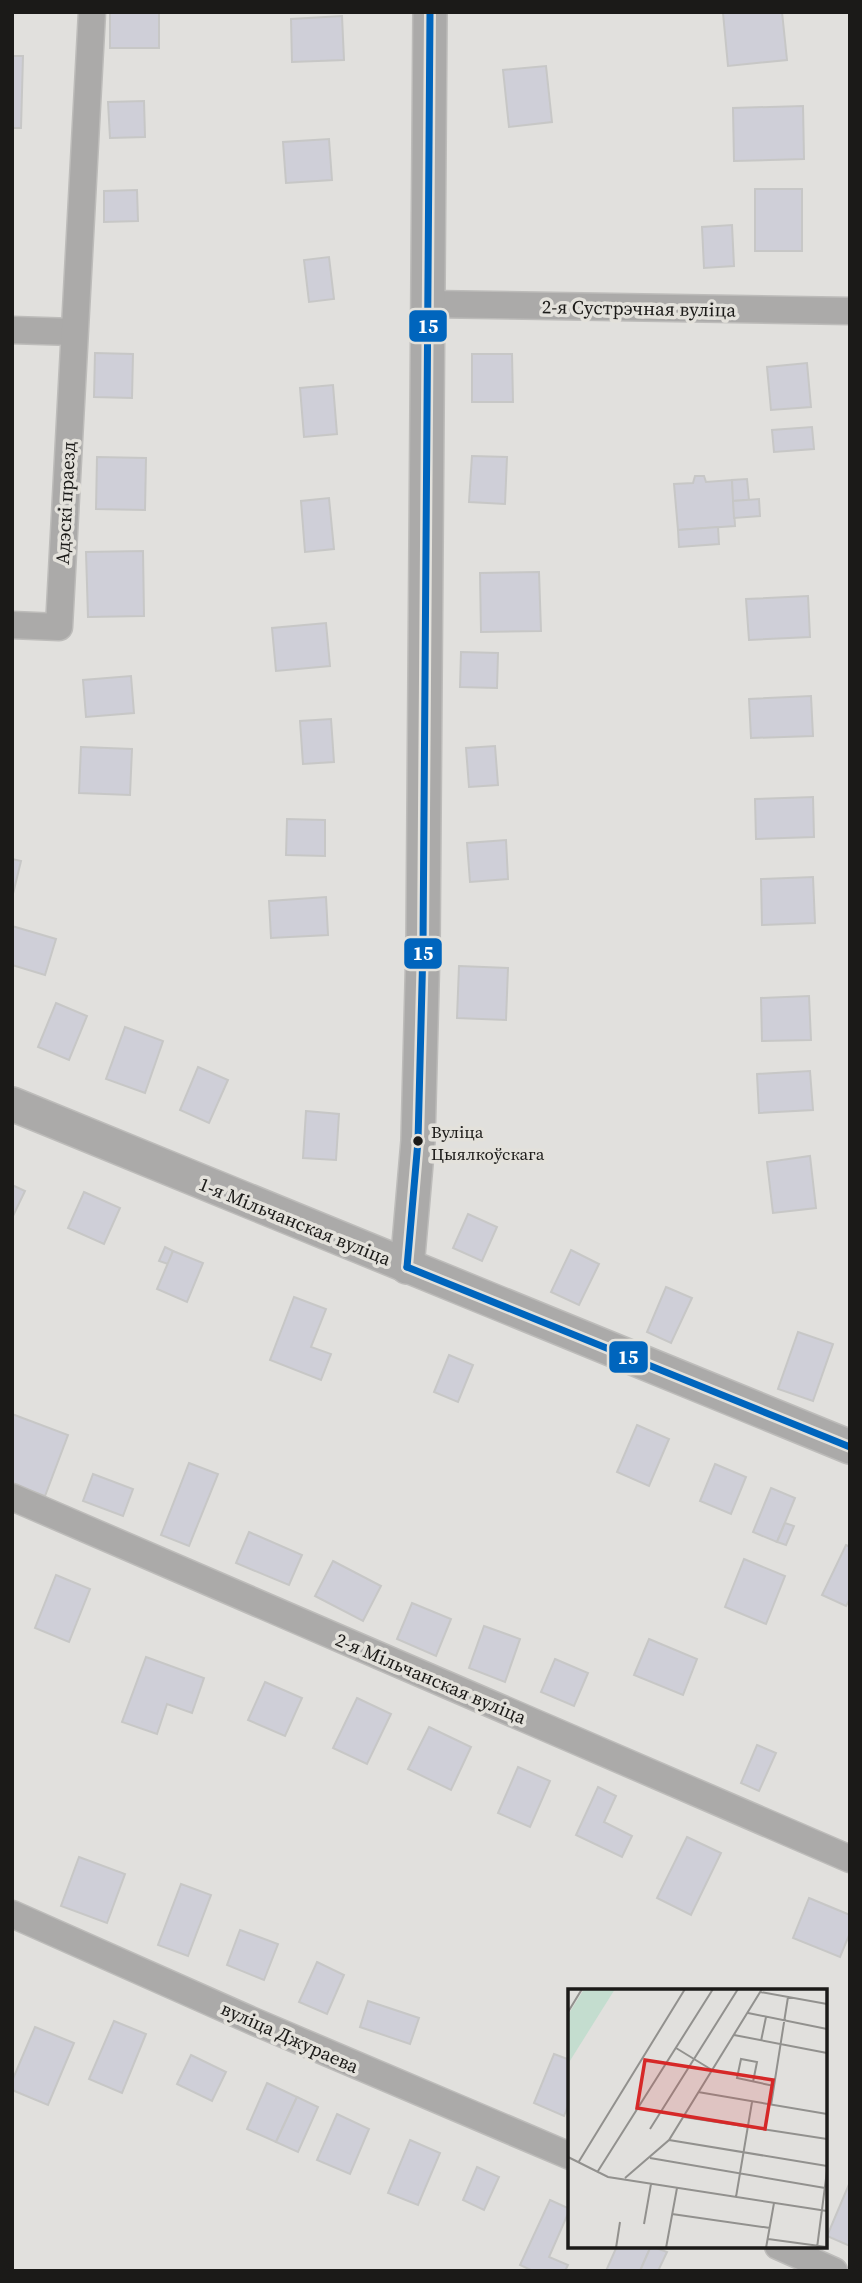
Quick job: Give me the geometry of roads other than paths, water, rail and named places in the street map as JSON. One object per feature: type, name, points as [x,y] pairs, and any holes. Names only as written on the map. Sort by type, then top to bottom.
[{"type":"street","name":"Адэскі праезд","points":[[12,625],[59,627],[92,12]]},
{"type":"street","points":[[407,1267],[418,1141],[423,946],[430,12]]},
{"type":"street","name":"2-я Сустрэчная вуліца","points":[[429,304],[850,312]]},
{"type":"street","points":[[12,330],[74,332]]},
{"type":"street","name":"1-я Мільчанская вуліца","points":[[12,1104],[850,1447]]},
{"type":"street","name":"2-я Мільчанская вуліца","points":[[12,1497],[850,1859]]},
{"type":"street","name":"вуліца Джураева","points":[[12,1914],[255,2022],[568,2155]]},
{"type":"street","points":[[782,2248],[834,2271]]},
{"type":"place","name":"Вуліца Цыялкоўскага","points":[[418,1141]]}]
